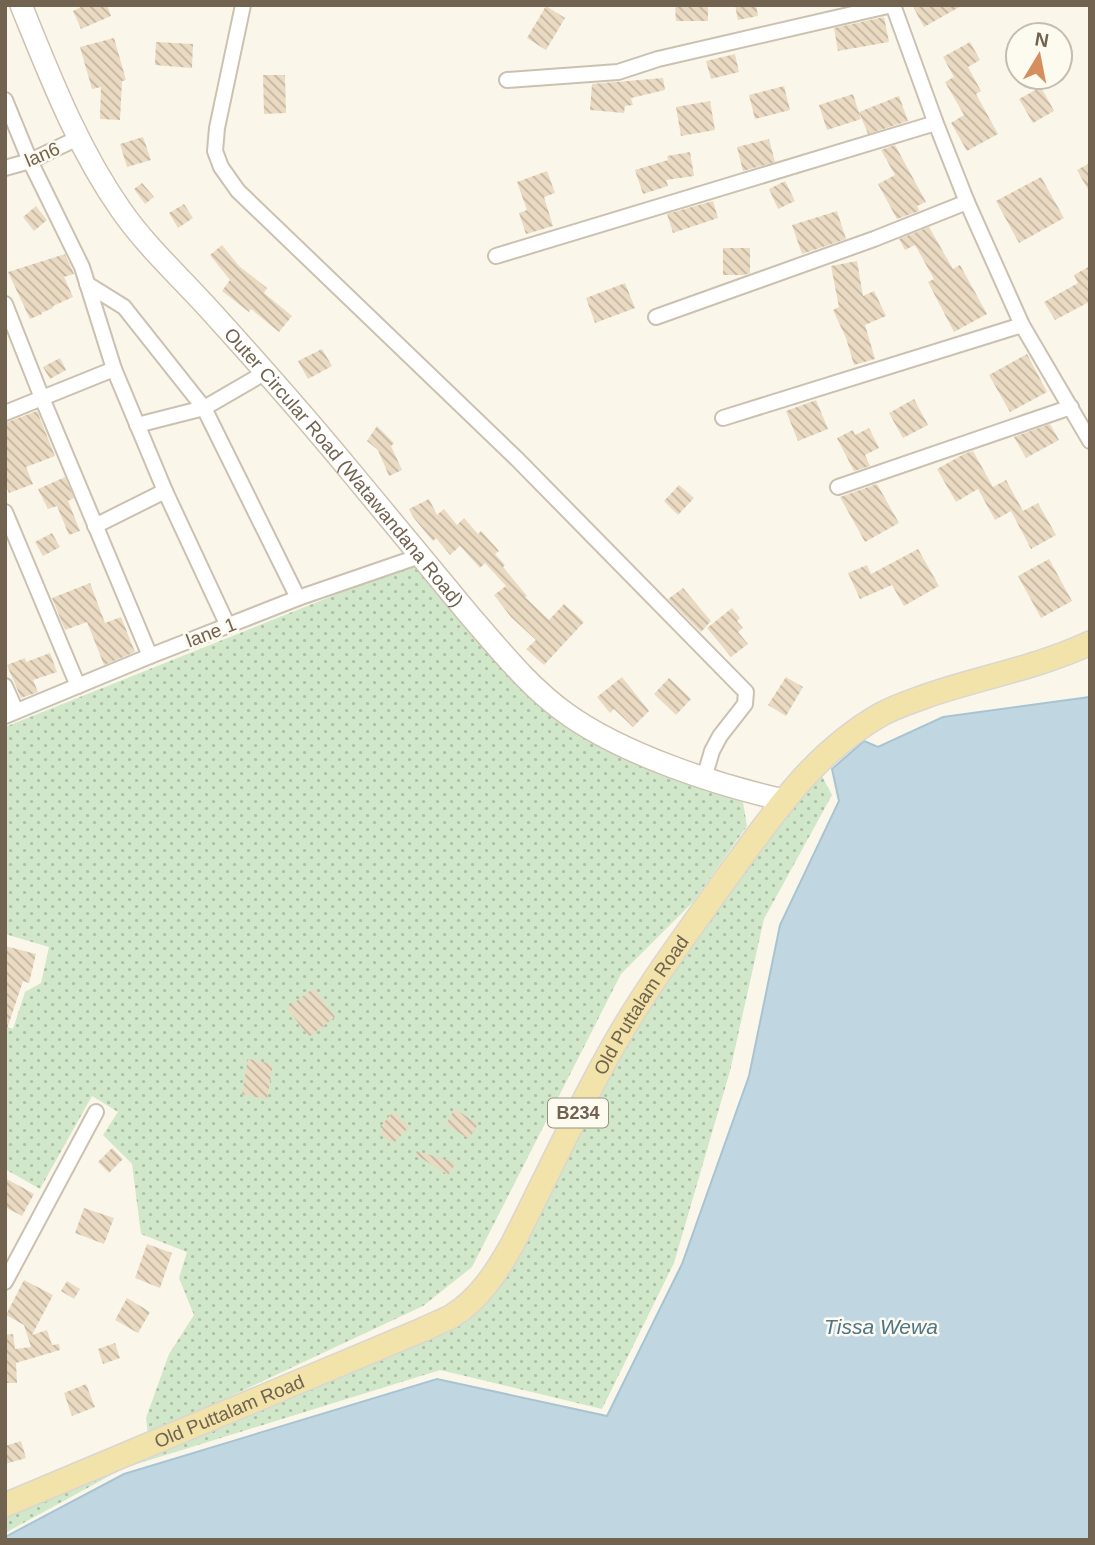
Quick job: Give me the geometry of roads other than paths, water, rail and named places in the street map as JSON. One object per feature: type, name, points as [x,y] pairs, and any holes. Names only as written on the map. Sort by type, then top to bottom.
[{"type":"main road","name":"Outer Circular Road (Watawandana Road)","points":[[21,5],[78,138],[122,211],[266,372],[514,666],[558,708],[620,744],[704,778],[784,800]]},
{"type":"main road","name":"Old Puttalam Road","points":[[5,1505],[454,1315],[487,1285],[500,1267],[603,1064],[643,996],[784,800],[821,758],[884,713],[902,705],[1090,643]]},
{"type":"street","points":[[243,5],[217,128],[215,151],[221,167],[238,191],[517,459],[746,692],[746,704],[712,751],[704,778]]},
{"type":"street","points":[[507,80],[618,72],[658,58],[893,5],[967,202],[1022,325],[1090,441]]},
{"type":"street","points":[[5,100],[30,162],[82,267],[114,369],[165,491],[228,626]]},
{"type":"street","points":[[496,256],[935,121]]},
{"type":"street","name":"lan6","points":[[5,168],[30,162],[78,138]]},
{"type":"street","points":[[656,317],[874,239],[967,202]]},
{"type":"street","points":[[87,284],[124,307],[204,408],[298,598]]},
{"type":"street","points":[[5,304],[41,398],[150,656]]},
{"type":"street","points":[[723,418],[1022,325]]},
{"type":"street","points":[[5,413],[114,369]]},
{"type":"street","points":[[138,425],[204,408],[266,372]]},
{"type":"street","points":[[838,487],[1071,407]]},
{"type":"street","points":[[95,526],[165,491]]},
{"type":"street","points":[[5,512],[78,686]]},
{"type":"street","name":"lane 1","points":[[11,714],[298,598],[421,556]]},
{"type":"street","points":[[5,686],[11,714]]},
{"type":"street","points":[[5,1282],[96,1112]]},
{"type":"water","name":"Tissa Wewa","points":[[1090,697],[1090,1540],[5,1540],[5,1537],[124,1474],[437,1379],[607,1416],[682,1264],[749,1076],[780,925],[839,801],[832,769],[864,741],[878,747],[943,717]]}]
